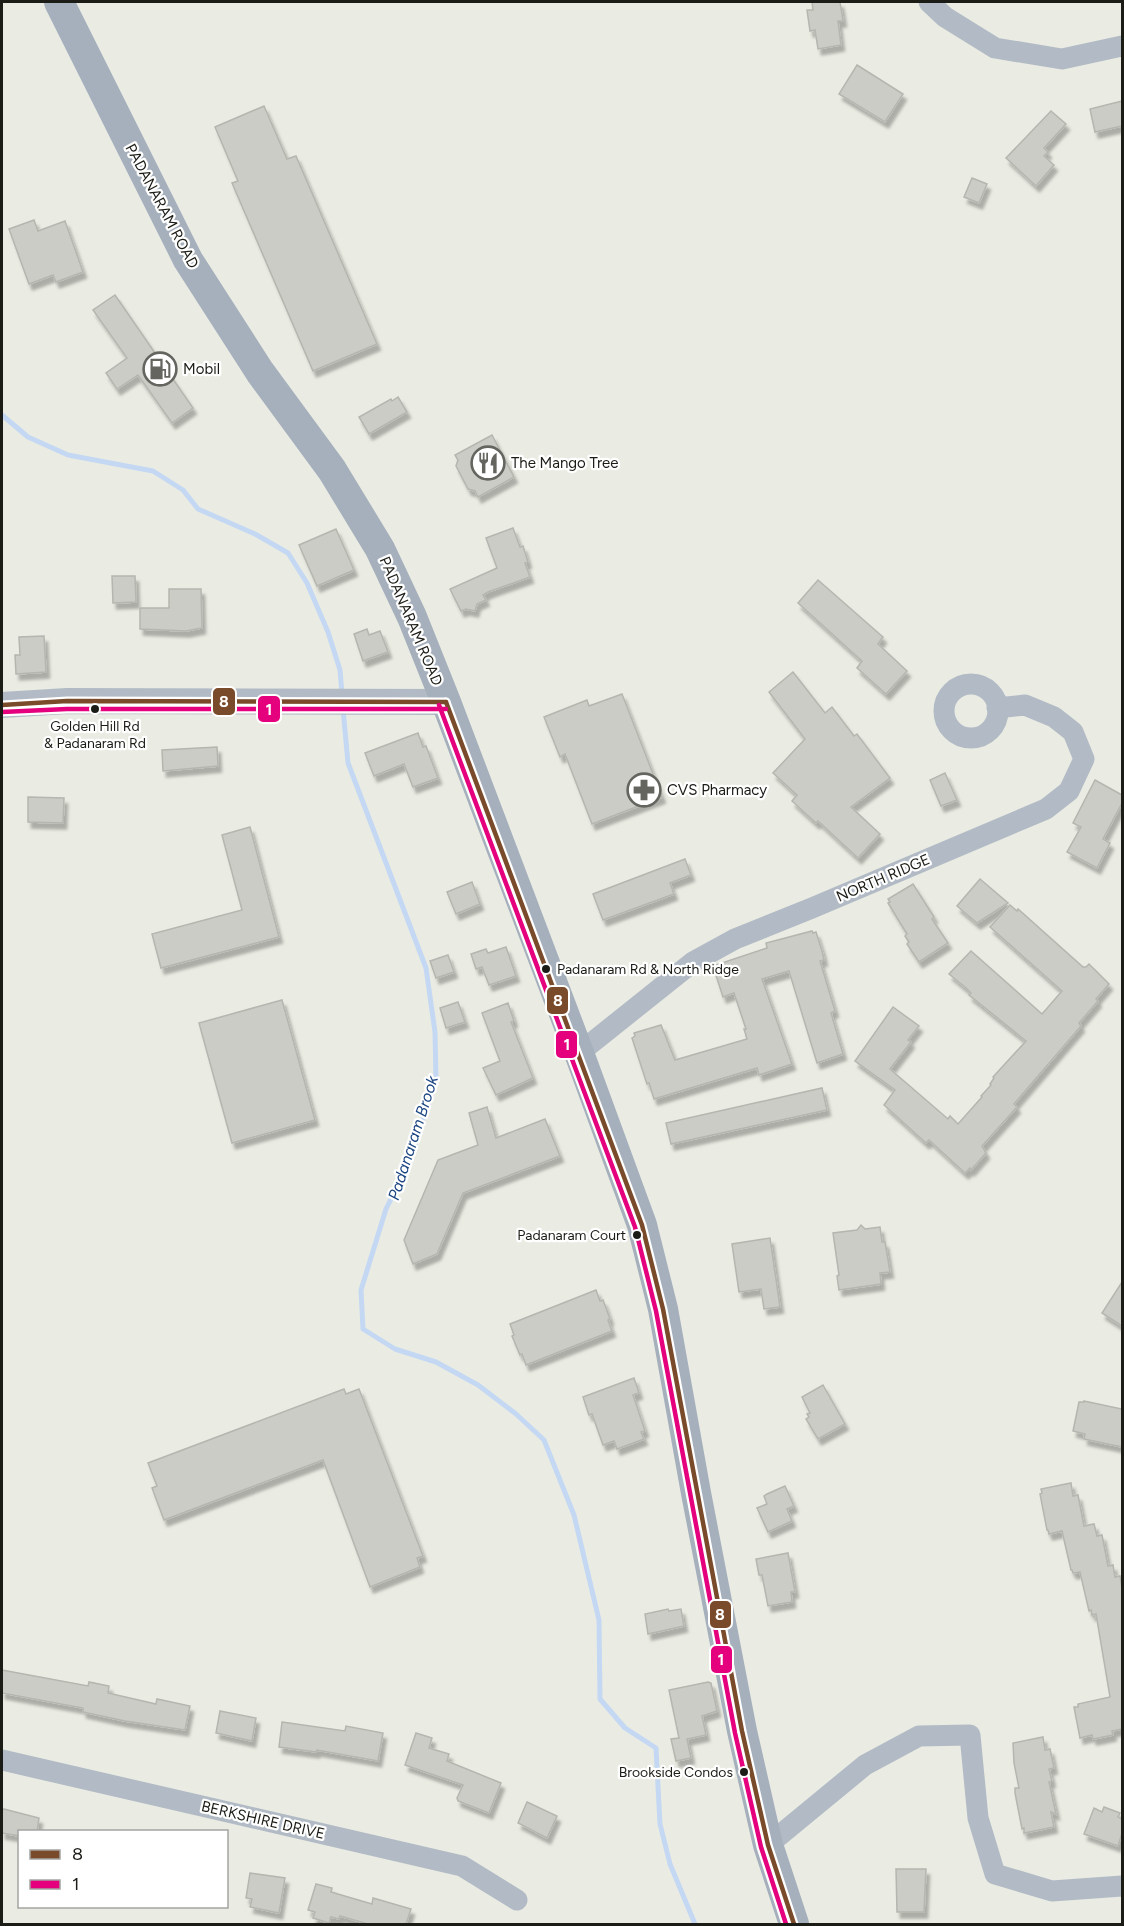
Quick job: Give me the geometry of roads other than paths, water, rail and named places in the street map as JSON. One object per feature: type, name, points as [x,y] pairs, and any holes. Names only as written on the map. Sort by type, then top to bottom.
[{"type":"main road","name":"PADANARAM ROAD","points":[[59,2],[188,260],[260,372],[332,470],[380,549],[412,617],[446,702],[642,1225],[663,1309],[742,1731],[768,1845],[794,1924]]},
{"type":"street","points":[[929,2],[945,17],[995,48],[1062,59],[1122,46]]},
{"type":"street","points":[[2,705],[67,701],[446,702]]},
{"type":"street","name":"NORTH RIDGE","points":[[579,1053],[693,962],[735,939],[1046,809],[1069,791],[1084,759],[1073,732],[1054,717],[1025,705],[998,708]]},
{"type":"street","points":[[768,1845],[874,1760],[920,1736],[970,1736],[978,1818],[995,1874],[1052,1891],[1122,1886]]},
{"type":"street","name":"BERKSHIRE DRIVE","points":[[2,1760],[462,1866],[517,1900]]},
{"type":"waterway","name":"Padanaram Brook","points":[[2,415],[28,437],[68,455],[153,471],[183,490],[198,509],[255,534],[288,553],[307,583],[328,632],[340,670],[342,694]]},
{"type":"waterway","name":"Padanaram Brook","points":[[343,709],[348,763],[426,968],[435,1032],[436,1079],[409,1163],[386,1209],[361,1290],[363,1329],[395,1349],[436,1362],[478,1385],[516,1414],[544,1440],[574,1515],[599,1620],[600,1699],[625,1728],[656,1748],[660,1824],[670,1864],[695,1924]]},
{"type":"place","name":"Mobil","points":[[160,369]]},
{"type":"place","name":"The Mango Tree","points":[[488,463]]},
{"type":"place","name":"Golden Hill Rd & Padanaram Rd","points":[[95,709]]},
{"type":"place","name":"CVS Pharmacy","points":[[644,790]]},
{"type":"place","name":"Padanaram Rd & North Ridge","points":[[546,969]]},
{"type":"place","name":"Padanaram Court","points":[[637,1235]]},
{"type":"place","name":"Brookside Condos","points":[[744,1772]]}]
